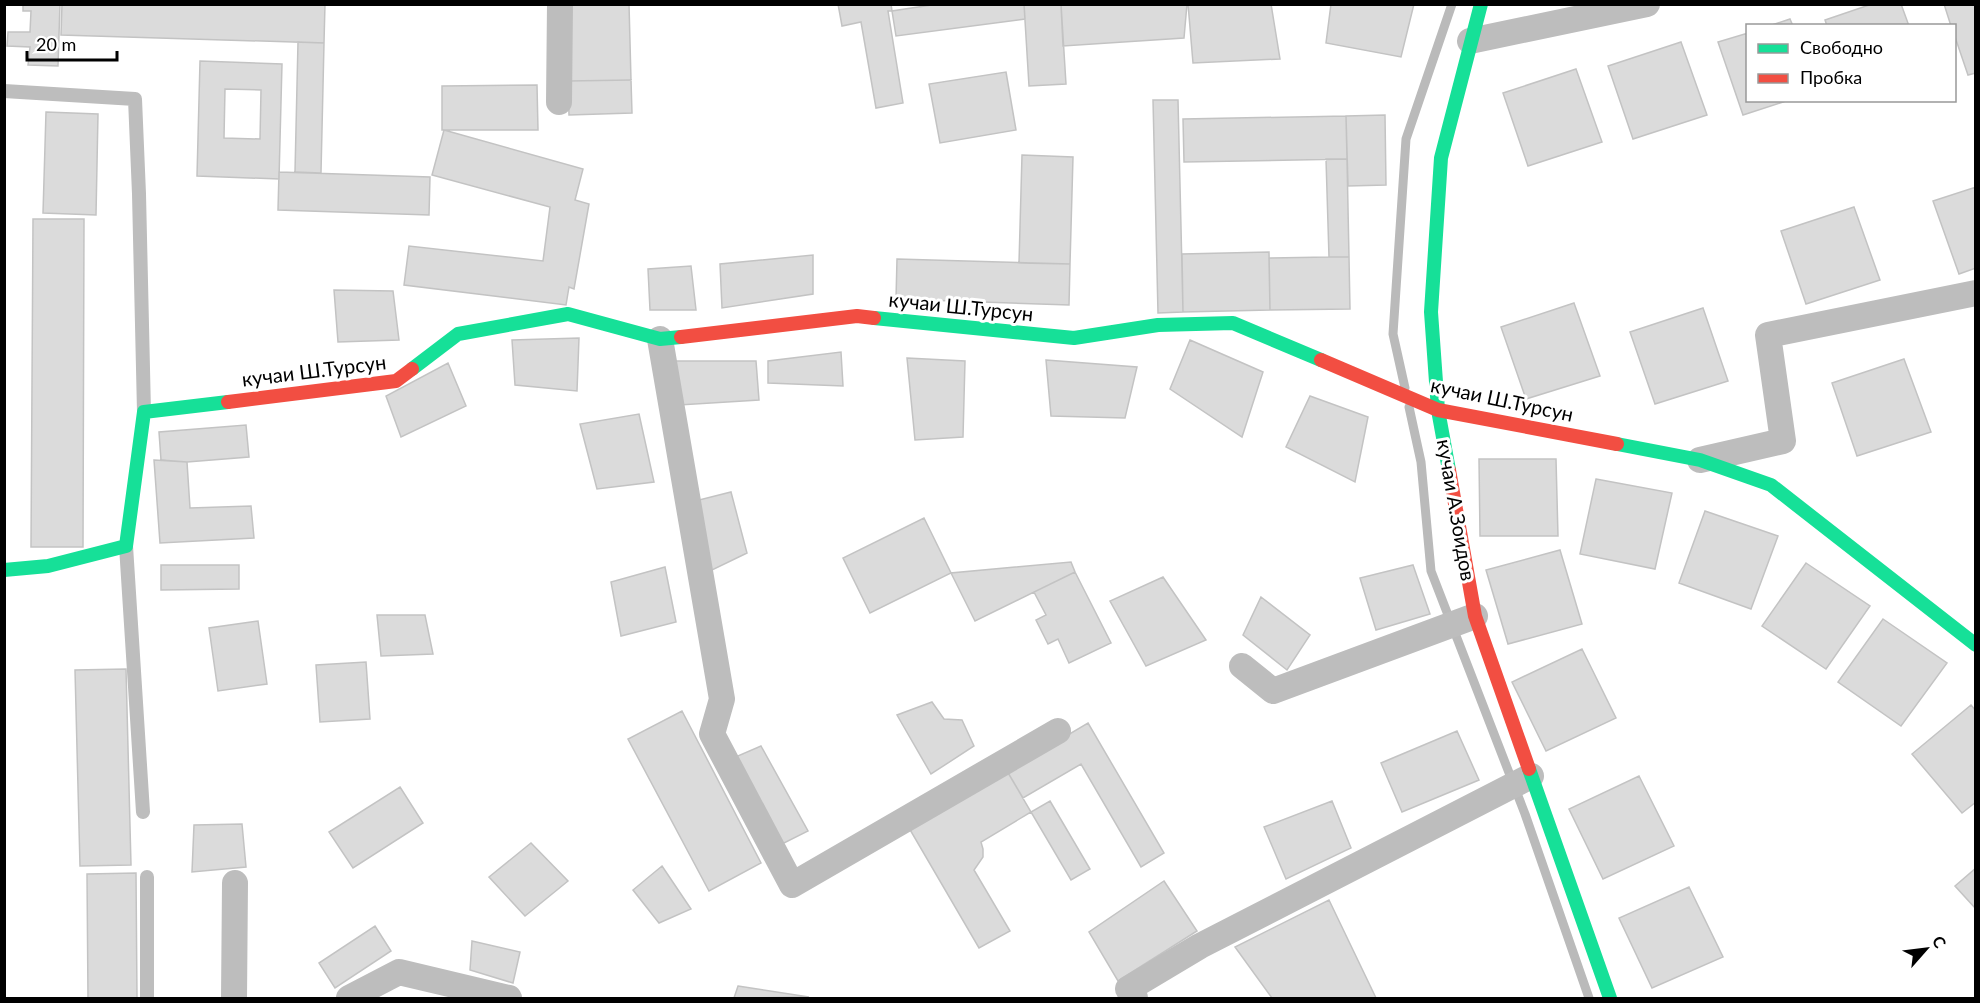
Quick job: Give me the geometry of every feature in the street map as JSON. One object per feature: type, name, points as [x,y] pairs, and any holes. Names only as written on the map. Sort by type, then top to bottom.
[{"type":"street","points":[[559,102],[560,4]]},
{"type":"street","name":"кучаи А.Зоидов","points":[[1481,4],[1441,158],[1431,312],[1438,410],[1475,616],[1520,782],[1610,999]]},
{"type":"street","points":[[1470,41],[1647,4]]},
{"type":"street","points":[[1700,460],[1783,441],[1768,335],[1976,293]]},
{"type":"street","name":"кучаи Ш.Турсун","points":[[144,412],[396,381],[458,334],[567,314],[660,339],[857,316],[1074,338],[1158,325],[1233,323],[1438,410],[1700,460],[1771,485],[1976,645]]},
{"type":"street","points":[[660,339],[722,699],[712,734],[792,885],[1058,731]]},
{"type":"street","points":[[4,570],[48,566],[126,546],[144,412]]},
{"type":"street","points":[[1242,666],[1273,692],[1475,616]]},
{"type":"street","points":[[1135,999],[1128,988],[1200,946],[1520,782]]},
{"type":"street","points":[[234,999],[235,883]]},
{"type":"street","points":[[349,999],[399,972],[476,995],[508,999]]},
{"type":"lane","points":[[4,91],[135,99],[144,412]]},
{"type":"lane","points":[[126,546],[142,812]]},
{"type":"lane","points":[[147,877],[147,999]]},
{"type":"building","points":[[23,4],[60,4],[58,66],[28,65],[30,47],[7,46],[8,32],[30,32],[31,11],[23,11]]},
{"type":"building","points":[[62,4],[325,4],[324,43],[61,35]]},
{"type":"building","points":[[566,4],[629,4],[631,80],[568,81]]},
{"type":"building","points":[[838,4],[891,4],[892,11],[888,11],[903,103],[876,108],[861,22],[842,26]]},
{"type":"building","points":[[938,4],[1024,4],[1025,19],[896,36],[892,11]]},
{"type":"building","points":[[1024,4],[1061,4],[1066,84],[1029,86]]},
{"type":"building","points":[[1061,4],[1187,4],[1184,38],[1063,46]]},
{"type":"building","points":[[1188,4],[1271,4],[1280,59],[1193,63]]},
{"type":"building","points":[[1331,4],[1414,4],[1401,57],[1326,43]]},
{"type":"building","points":[[1872,4],[1901,4],[1908,24],[1826,24],[1825,20]]},
{"type":"building","points":[[1944,4],[1976,4],[1976,73],[1968,75],[1956,40],[1956,24],[1950,24]]},
{"type":"building","points":[[1790,19],[1792,24],[1775,24]]},
{"type":"building","points":[[1746,34],[1746,102],[1783,102],[1743,115],[1718,42]]},
{"type":"building","points":[[298,42],[324,43],[321,173],[295,172]]},
{"type":"building","points":[[1681,42],[1707,115],[1633,139],[1608,66]]},
{"type":"building","points":[[200,61],[282,64],[279,179],[197,176]],"holes":[[[225,89],[261,90],[260,139],[224,138]]]},
{"type":"building","points":[[1576,69],[1602,142],[1528,166],[1503,93]]},
{"type":"building","points":[[1006,72],[1016,130],[940,143],[929,84]]},
{"type":"building","points":[[631,80],[632,113],[569,115],[568,81]]},
{"type":"building","points":[[537,85],[538,130],[442,130],[442,86]]},
{"type":"building","points":[[1153,100],[1178,100],[1183,312],[1158,313]]},
{"type":"building","points":[[46,112],[98,114],[96,215],[43,213]]},
{"type":"building","points":[[1385,115],[1386,185],[1348,186],[1346,116]]},
{"type":"building","points":[[1346,116],[1347,159],[1184,162],[1183,119]]},
{"type":"building","points":[[444,130],[583,169],[575,200],[589,204],[574,289],[569,287],[566,305],[404,285],[409,246],[543,261],[550,207],[432,175]]},
{"type":"building","points":[[1022,155],[1073,157],[1070,264],[1019,263]]},
{"type":"building","points":[[1326,159],[1347,159],[1349,257],[1329,257]]},
{"type":"building","points":[[279,172],[430,177],[429,215],[278,210]]},
{"type":"building","points":[[1976,187],[1976,268],[1959,274],[1933,201]]},
{"type":"building","points":[[1854,207],[1880,280],[1806,304],[1781,231]]},
{"type":"building","points":[[33,219],[84,219],[83,547],[31,547]]},
{"type":"building","points":[[1269,252],[1270,310],[1183,312],[1182,254]]},
{"type":"building","points":[[813,255],[813,294],[722,308],[720,264]]},
{"type":"building","points":[[1349,257],[1350,309],[1270,310],[1269,258]]},
{"type":"building","points":[[897,259],[1070,264],[1069,305],[896,299]]},
{"type":"building","points":[[691,266],[696,310],[650,310],[648,269]]},
{"type":"building","points":[[334,290],[393,291],[399,340],[338,342]]},
{"type":"building","points":[[1574,303],[1600,376],[1526,399],[1501,327]]},
{"type":"building","points":[[1703,308],[1728,381],[1655,404],[1630,332]]},
{"type":"building","points":[[579,338],[577,391],[515,385],[512,340]]},
{"type":"building","points":[[1190,340],[1263,372],[1242,437],[1170,389]]},
{"type":"building","points":[[841,352],[843,386],[768,383],[768,361]]},
{"type":"building","points":[[907,358],[965,361],[963,437],[915,440]]},
{"type":"building","points":[[1904,359],[1931,432],[1857,456],[1832,383]]},
{"type":"building","points":[[1046,360],[1137,367],[1125,418],[1051,416]]},
{"type":"building","points":[[670,361],[756,361],[759,400],[679,405]]},
{"type":"building","points":[[448,363],[466,406],[401,437],[386,396]]},
{"type":"building","points":[[1310,396],[1368,417],[1355,482],[1286,447]]},
{"type":"building","points":[[639,414],[654,482],[597,489],[580,424]]},
{"type":"building","points":[[246,425],[249,457],[187,462],[161,460],[159,432]]},
{"type":"building","points":[[1479,459],[1556,459],[1558,536],[1480,536]]},
{"type":"building","points":[[154,460],[187,462],[190,508],[251,506],[254,538],[160,543]]},
{"type":"building","points":[[1596,479],[1672,493],[1655,569],[1580,554]]},
{"type":"building","points":[[731,492],[747,553],[708,572],[695,501]]},
{"type":"building","points":[[1705,511],[1778,536],[1751,609],[1679,583]]},
{"type":"building","points":[[924,518],[951,573],[870,613],[843,558]]},
{"type":"building","points":[[1560,550],[1582,624],[1508,644],[1486,570]]},
{"type":"building","points":[[1071,562],[1075,572],[975,621],[951,573]]},
{"type":"building","points":[[1806,563],[1870,606],[1826,669],[1762,626]]},
{"type":"building","points":[[161,565],[239,565],[239,589],[161,590]]},
{"type":"building","points":[[1413,565],[1430,614],[1376,630],[1360,578]]},
{"type":"building","points":[[665,567],[676,622],[621,636],[611,582]]},
{"type":"building","points":[[1075,572],[1111,643],[1069,663],[1058,639],[1048,644],[1036,620],[1046,615],[1034,592]]},
{"type":"building","points":[[1163,577],[1206,640],[1146,666],[1110,601]]},
{"type":"building","points":[[1261,597],[1310,635],[1287,670],[1243,635]]},
{"type":"building","points":[[377,615],[425,615],[433,654],[381,656]]},
{"type":"building","points":[[1883,619],[1947,663],[1901,726],[1838,682]]},
{"type":"building","points":[[258,621],[267,684],[218,691],[209,628]]},
{"type":"building","points":[[1582,649],[1616,718],[1546,751],[1512,682]]},
{"type":"building","points":[[366,662],[370,719],[320,722],[316,665]]},
{"type":"building","points":[[126,669],[131,865],[80,866],[75,670]]},
{"type":"building","points":[[932,702],[944,719],[962,720],[974,746],[931,774],[897,715]]},
{"type":"building","points":[[1971,705],[1976,711],[1976,802],[1962,813],[1912,754]]},
{"type":"building","points":[[682,711],[761,863],[709,891],[628,739]]},
{"type":"building","points":[[1088,723],[1164,853],[1141,867],[1081,764],[1023,798],[1007,771]]},
{"type":"building","points":[[1457,731],[1479,780],[1402,812],[1381,763]]},
{"type":"building","points":[[761,746],[808,831],[780,845],[733,758]]},
{"type":"building","points":[[1007,771],[1031,812],[981,842],[983,857],[974,870],[1010,931],[979,948],[909,828]]},
{"type":"building","points":[[1639,776],[1674,846],[1603,879],[1569,809]]},
{"type":"building","points":[[400,787],[423,823],[353,868],[329,832]]},
{"type":"building","points":[[1050,801],[1090,869],[1071,880],[1031,812]]},
{"type":"building","points":[[1332,801],[1351,848],[1286,879],[1264,827]]},
{"type":"building","points":[[242,824],[246,867],[192,872],[194,825]]},
{"type":"building","points":[[531,843],[568,881],[525,916],[489,877]]},
{"type":"building","points":[[662,866],[691,909],[659,923],[633,890]]},
{"type":"building","points":[[1976,868],[1976,909],[1955,886]]},
{"type":"building","points":[[136,873],[137,998],[88,998],[87,874]]},
{"type":"building","points":[[1164,881],[1197,931],[1118,981],[1089,932]]},
{"type":"building","points":[[1689,887],[1723,957],[1652,988],[1619,918]]},
{"type":"building","points":[[1329,900],[1376,998],[1272,998],[1235,947]]},
{"type":"building","points":[[375,926],[391,951],[335,988],[319,963]]},
{"type":"building","points":[[472,941],[520,952],[513,983],[470,970]]},
{"type":"building","points":[[738,986],[809,997],[734,998]]},
{"type":"waterway","points":[[1405,388],[1393,334],[1406,139],[1452,4]]},
{"type":"waterway","points":[[1409,407],[1421,462],[1431,571],[1525,814],[1589,998]]},
{"type":"traffic: fast","points":[[1449,470],[1438,410],[1431,312],[1441,158],[1481,4]]},
{"type":"traffic: fast","points":[[412,369],[458,334],[568,314],[660,339],[681,337]]},
{"type":"traffic: fast","points":[[874,318],[1074,338],[1158,325],[1233,323],[1321,360]]},
{"type":"traffic: fast","points":[[4,570],[48,566],[126,546],[144,412],[228,402]]},
{"type":"traffic: fast","points":[[1617,444],[1700,460],[1771,485],[1976,645]]},
{"type":"traffic: fast","points":[[1529,769],[1610,998]]},
{"type":"traffic: jam","points":[[681,337],[857,316],[874,318]]},
{"type":"traffic: jam","points":[[1321,360],[1438,410],[1617,444]]},
{"type":"traffic: jam","points":[[228,402],[396,381],[412,369]]},
{"type":"traffic: jam","points":[[1449,470],[1475,616],[1529,769]]}]
